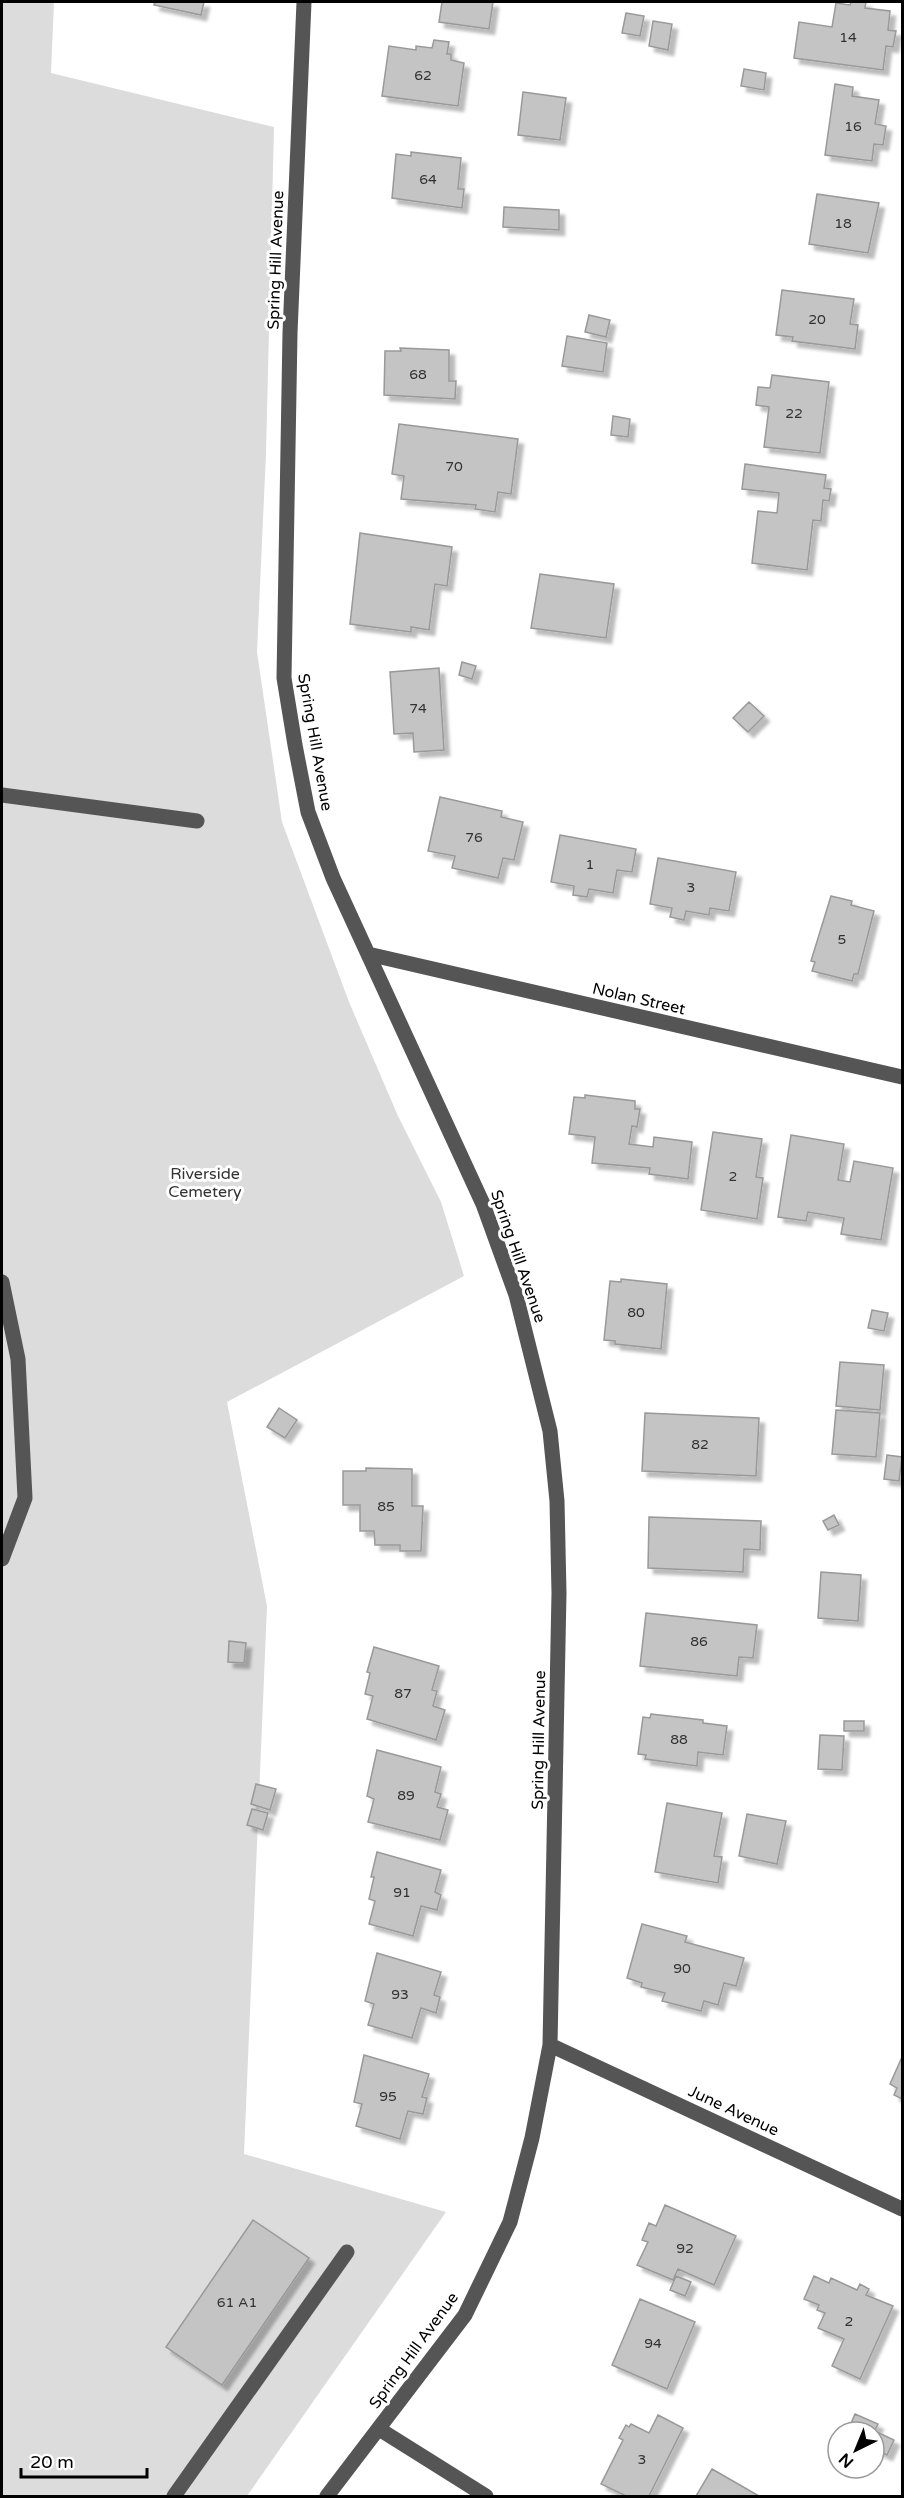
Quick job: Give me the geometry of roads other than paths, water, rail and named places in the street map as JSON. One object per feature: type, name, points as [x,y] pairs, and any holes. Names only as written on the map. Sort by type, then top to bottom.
[{"type":"street","name":"Spring Hill Avenue","points":[[304,2],[290,333],[284,678],[308,812],[333,878],[483,1204],[516,1295],[550,1431],[557,1501],[559,1593],[550,2045],[532,2138],[510,2222],[465,2315],[327,2496]]},
{"type":"street","points":[[2,795],[196,821]]},
{"type":"street","name":"Nolan Street","points":[[368,954],[903,1077]]},
{"type":"street","points":[[2,1282],[18,1359],[25,1498],[2,1559]]},
{"type":"street","name":"June Avenue","points":[[550,2045],[903,2209]]},
{"type":"street","points":[[174,2496],[347,2252]]},
{"type":"street","points":[[379,2429],[486,2496]]},
{"type":"park label","name":"Riverside Cemetery","points":[[205,1182]]}]
